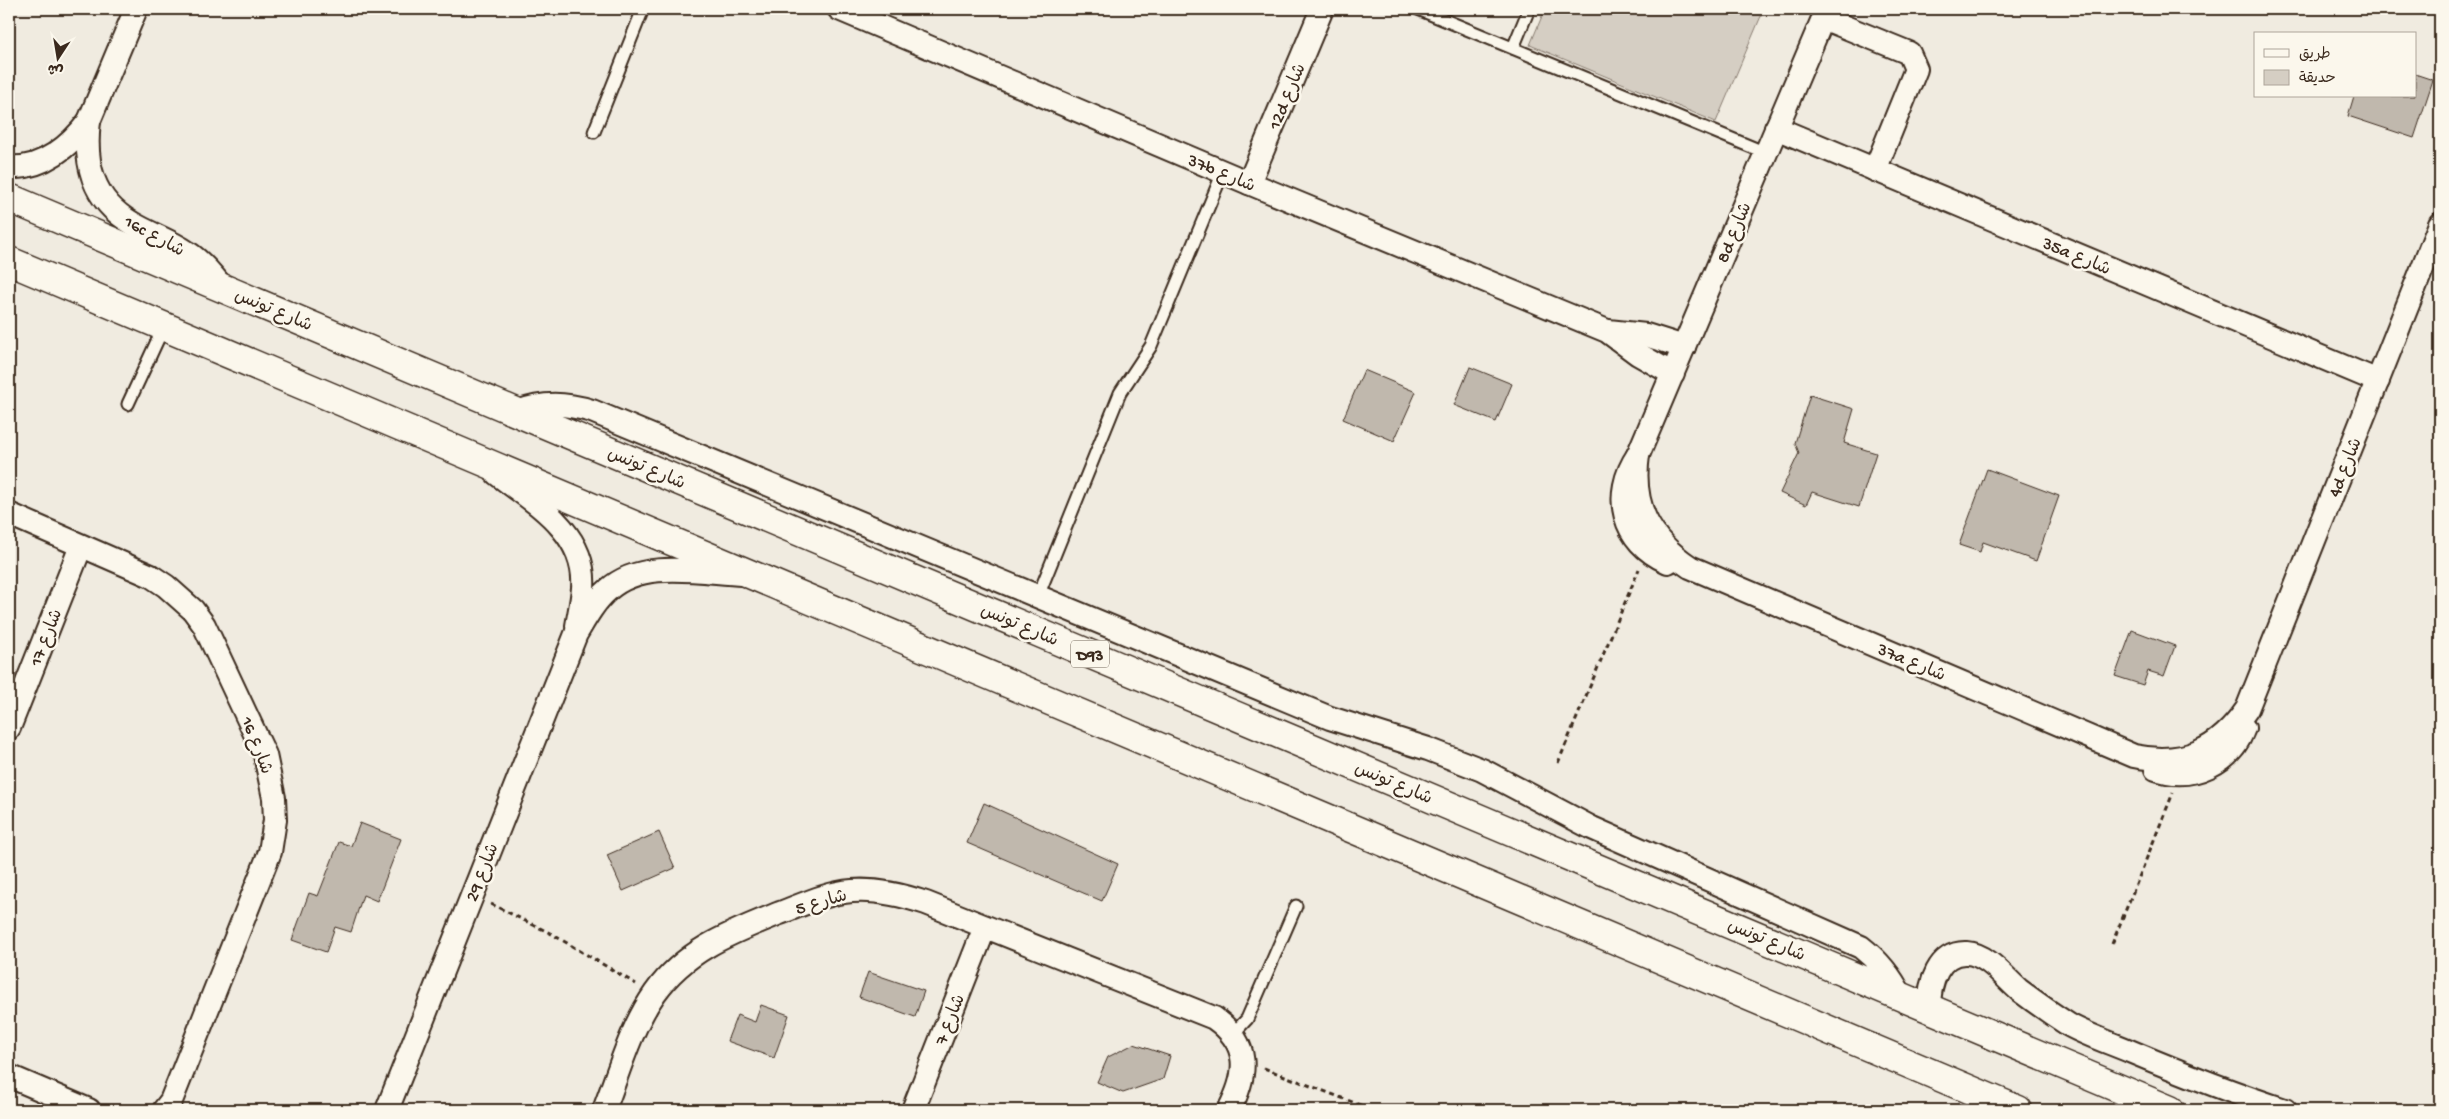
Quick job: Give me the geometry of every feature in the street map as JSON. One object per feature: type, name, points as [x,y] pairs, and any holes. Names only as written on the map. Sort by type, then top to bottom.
[{"type":"main road","name":"شارع تونس","points":[[9,198],[2170,1110]]},
{"type":"main road","points":[[9,261],[2018,1110]]},
{"type":"street","name":"16c شارع","points":[[9,167],[28,165],[57,153],[80,133],[89,120],[136,9]]},
{"type":"street","name":"37b شارع","points":[[839,9],[1249,183],[1607,330],[1646,335],[1684,347]]},
{"type":"street","name":"12d شارع","points":[[1249,183],[1322,9]]},
{"type":"street","name":"8d شارع","points":[[1638,524],[1638,455],[1825,13]]},
{"type":"street","points":[[1825,13],[1909,53],[1916,69],[1875,170]]},
{"type":"street","name":"16c شارع","points":[[89,120],[87,155],[97,187],[106,202],[118,214],[133,224],[189,253],[212,274],[222,287]]},
{"type":"street","name":"35a شارع","points":[[1776,128],[2378,381]]},
{"type":"street","name":"4d شارع","points":[[2205,759],[2226,756],[2239,739],[2247,709],[2440,224]]},
{"type":"street","name":"37b شارع","points":[[1607,330],[1638,354],[1673,374]]},
{"type":"street","points":[[517,412],[546,404],[569,405],[592,411],[1330,718],[1428,749],[1482,770],[1592,828],[1861,947],[1887,971],[1901,996]]},
{"type":"street","name":"شارع 29","points":[[474,457],[544,510],[568,536],[580,563],[582,581],[576,634]]},
{"type":"street","name":"شارع 16","points":[[9,514],[151,576],[180,597],[204,625],[265,755],[273,791],[273,836],[264,868],[171,1101],[164,1110]]},
{"type":"street","name":"37a شارع","points":[[1638,524],[1647,550],[1667,562],[1690,567],[2134,756],[2151,767],[2181,773],[2205,759]]},
{"type":"street","name":"37a شارع","points":[[1638,524],[1690,567]]},
{"type":"street","name":"شارع 17","points":[[9,728],[81,546]]},
{"type":"street","name":"شارع 29","points":[[387,1110],[576,634],[599,599],[609,589],[631,576],[654,570],[750,574]]},
{"type":"street","name":"37a شارع","points":[[2134,756],[2162,760],[2205,759]]},
{"type":"street","name":"شارع 5","points":[[604,1110],[636,1029],[652,998],[669,975],[704,946],[724,936],[823,896],[866,891],[901,896],[926,903],[1214,1018],[1232,1035],[1243,1060],[1243,1077],[1240,1088],[1229,1110]]},
{"type":"street","name":"شارع 7","points":[[912,1110],[985,927]]},
{"type":"street","points":[[1929,1008],[1932,984],[1943,962],[1960,953],[1969,953],[1985,961],[2054,1015],[2087,1034],[2178,1071],[2285,1110]]},
{"type":"street","name":"شارع 5","points":[[1181,1006],[1214,1034],[1227,1054],[1230,1077],[1223,1110]]},
{"type":"street","points":[[9,1076],[89,1110]]},
{"type":"lane","points":[[594,132],[643,9]]},
{"type":"lane","points":[[1418,9],[1766,153]]},
{"type":"lane","points":[[1513,48],[1529,9]]},
{"type":"lane","points":[[1038,596],[1120,393],[1151,346],[1224,172]]},
{"type":"lane","points":[[128,404],[164,326]]},
{"type":"lane","points":[[1232,1035],[1247,1019],[1296,906]]},
{"type":"path","points":[[1558,763],[1647,550]]},
{"type":"path","points":[[2112,944],[2181,773]]},
{"type":"path","points":[[472,895],[550,933],[630,979],[652,998]]},
{"type":"path","points":[[1243,1060],[1373,1110]]},
{"type":"green space","points":[[1545,9],[1764,9],[1716,122],[1530,45]]},
{"type":"building","points":[[2416,74],[2433,80],[2414,138],[2348,116],[2353,98],[2416,98]]},
{"type":"building","points":[[1470,367],[1512,384],[1496,422],[1454,405]]},
{"type":"building","points":[[1364,370],[1416,392],[1394,441],[1343,419]]},
{"type":"building","points":[[1810,395],[1854,409],[1844,443],[1876,453],[1859,507],[1812,492],[1806,505],[1780,493],[1799,453],[1795,443]]},
{"type":"building","points":[[1987,469],[2059,496],[2036,561],[1983,542],[1980,552],[1959,545]]},
{"type":"building","points":[[2132,630],[2175,646],[2164,676],[2148,671],[2143,685],[2115,676]]},
{"type":"building","points":[[984,803],[1118,864],[1102,901],[967,843]]},
{"type":"building","points":[[360,823],[401,839],[377,901],[363,895],[351,932],[335,927],[326,952],[292,940],[309,893],[318,896],[339,842],[351,846]]},
{"type":"building","points":[[659,832],[675,868],[623,891],[607,855]]},
{"type":"building","points":[[868,972],[924,991],[915,1017],[859,997]]},
{"type":"building","points":[[761,1005],[789,1015],[774,1058],[727,1041],[737,1015],[755,1022]]},
{"type":"building","points":[[1134,1044],[1170,1056],[1163,1079],[1123,1093],[1097,1082],[1108,1057]]}]
